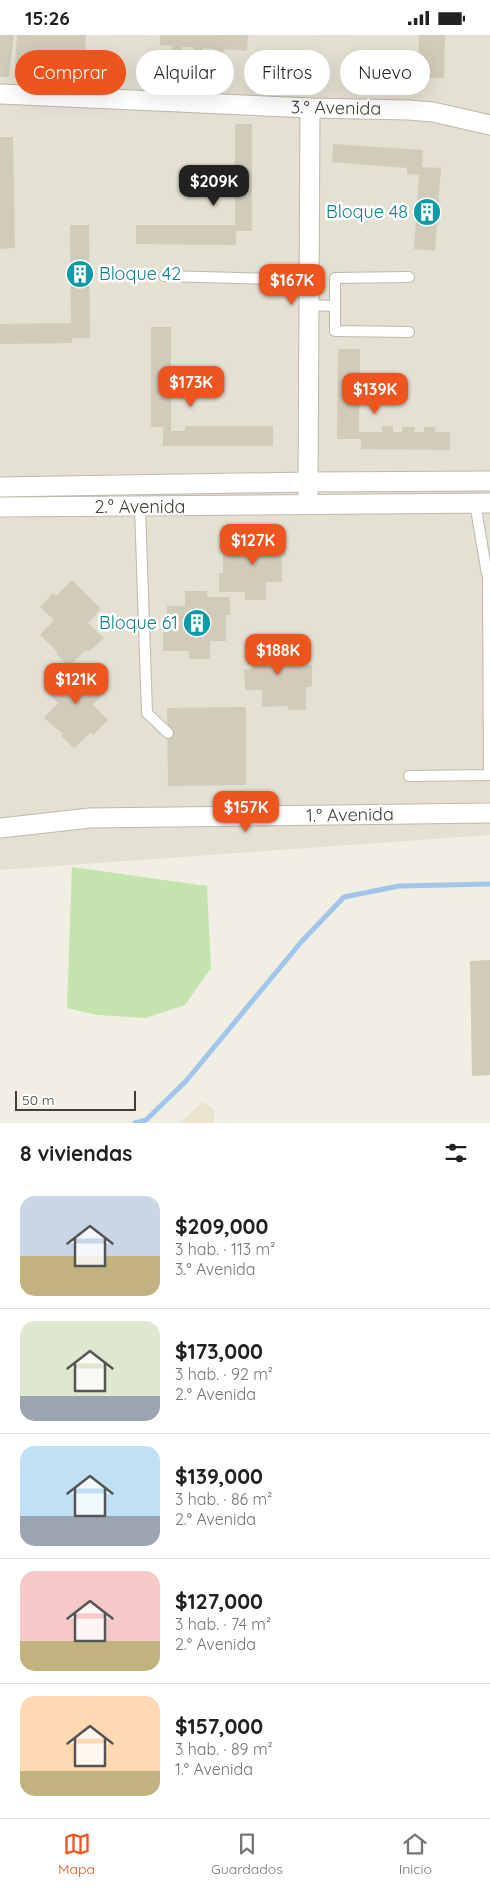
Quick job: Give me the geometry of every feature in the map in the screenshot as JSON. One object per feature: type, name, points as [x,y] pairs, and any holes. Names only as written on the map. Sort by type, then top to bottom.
[{"type":"street","name":"3.° Avenida","points":[[0,94],[310,108],[433,111],[490,125]]},
{"type":"street","points":[[308,505],[310,108]]},
{"type":"street","points":[[0,487],[490,481]]},
{"type":"street","name":"2.° Avenida","points":[[0,507],[483,503]]},
{"type":"street","name":"1.° Avenida","points":[[0,828],[90,818],[490,813]]},
{"type":"lane","points":[[164,276],[309,280]]},
{"type":"lane","points":[[408,277],[335,278],[335,331],[409,332]]},
{"type":"lane","points":[[309,305],[335,306]]},
{"type":"lane","points":[[409,776],[490,775],[488,582],[483,503]]},
{"type":"lane","points":[[140,507],[147,713],[168,733]]},
{"type":"lane","points":[[488,582],[490,566]]},
{"type":"shaded area","points":[[0,35],[490,35],[490,835],[0,870]]},
{"type":"shaded area","points":[[202,1102],[214,1109],[214,1123],[180,1123]]},
{"type":"green space","points":[[72,867],[207,886],[211,968],[185,1005],[145,1018],[98,1015],[67,1008]]},
{"type":"building","points":[[0,35],[14,35],[9,77],[0,77]]},
{"type":"building","points":[[17,35],[86,35],[85,50],[16,50]]},
{"type":"building","points":[[160,35],[248,35],[247,50],[244,51],[203,48],[203,50],[193,50],[193,47],[182,47],[181,50],[172,50],[173,46],[160,45]]},
{"type":"building","points":[[419,35],[445,35],[444,78],[430,78],[430,50],[419,50]]},
{"type":"building","points":[[235,124],[252,124],[252,231],[236,231],[236,245],[136,244],[136,225],[235,225]]},
{"type":"building","points":[[0,137],[13,137],[15,248],[0,249]]},
{"type":"building","name":"Bloque 48","points":[[333,144],[423,150],[422,167],[441,168],[435,251],[414,249],[419,175],[407,174],[407,168],[332,162]]},
{"type":"building","name":"Bloque 42","points":[[70,225],[89,225],[90,338],[72,338],[72,343],[0,344],[0,324],[71,323]]},
{"type":"building","points":[[151,327],[171,327],[171,431],[185,431],[185,426],[273,426],[273,446],[163,446],[163,427],[151,427]]},
{"type":"building","points":[[338,349],[360,349],[359,432],[382,432],[382,426],[393,426],[393,432],[402,432],[402,427],[415,427],[414,432],[424,432],[424,427],[435,427],[435,432],[450,432],[450,450],[361,449],[361,439],[337,439]]},
{"type":"building","points":[[241,532],[263,532],[263,538],[285,538],[286,556],[282,556],[282,582],[266,582],[266,600],[245,600],[245,592],[219,592],[219,573],[223,573],[223,548],[241,548]]},
{"type":"building","points":[[72,580],[101,609],[88,623],[104,638],[88,652],[86,650],[69,666],[56,654],[58,652],[40,635],[54,620],[40,607],[53,593],[56,596]]},
{"type":"building","name":"Bloque 61","points":[[185,591],[207,591],[207,597],[230,597],[230,615],[226,615],[226,641],[210,641],[210,659],[189,659],[189,651],[163,651],[163,632],[167,632],[167,606],[185,606]]},
{"type":"building","points":[[252,642],[271,642],[271,646],[296,646],[296,665],[312,665],[312,687],[306,687],[306,710],[288,710],[288,706],[262,707],[262,690],[245,690],[244,669],[252,669]]},
{"type":"building","points":[[77,662],[106,691],[93,705],[108,720],[93,735],[91,732],[74,748],[61,736],[63,734],[44,718],[58,703],[44,689],[58,675],[61,679]]},
{"type":"building","points":[[246,707],[246,785],[168,786],[167,708]]},
{"type":"building","points":[[490,960],[490,1075],[472,1076],[470,961]]},
{"type":"waterway","points":[[135,1123],[146,1120],[186,1081],[302,941],[344,897],[399,886],[490,884]]},
{"type":"place","name":"Bloque 48","points":[[427,212]]},
{"type":"place","name":"Bloque 42","points":[[80,274]]},
{"type":"place","name":"Bloque 61","points":[[197,623]]}]
